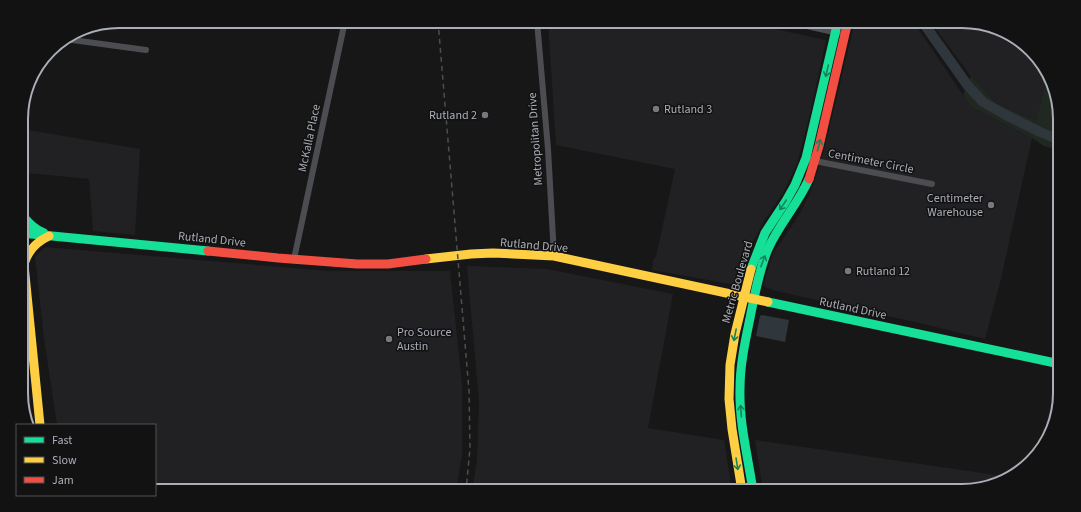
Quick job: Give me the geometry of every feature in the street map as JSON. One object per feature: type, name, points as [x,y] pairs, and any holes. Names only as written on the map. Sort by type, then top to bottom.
[{"type":"main road","name":"Metric Boulevard","points":[[741,484],[732,430],[729,399],[730,366],[735,334],[743,297],[760,242],[797,181],[806,158],[837,28]]},
{"type":"main road","name":"Metric Boulevard","points":[[752,484],[743,428],[740,394],[741,369],[753,299],[759,273],[769,247],[778,230],[798,201],[806,186],[815,161],[846,28]]},
{"type":"main road","points":[[818,106],[828,108]]},
{"type":"main road","points":[[797,181],[806,186]]},
{"type":"main road","points":[[28,223],[37,230],[51,236]]},
{"type":"main road","name":"Rutland Drive","points":[[28,234],[347,264],[404,262],[471,254],[493,253],[554,256],[1053,363]]},
{"type":"main road","points":[[28,253],[32,246],[40,240],[51,236]]},
{"type":"main road","points":[[28,305],[40,424]]},
{"type":"main road","points":[[732,430],[743,428]]},
{"type":"street","name":"McKalla Place","points":[[294,259],[344,28]]},
{"type":"street","name":"Metropolitan Drive","points":[[538,28],[548,149],[554,256]]},
{"type":"street","points":[[814,28],[845,35]]},
{"type":"street","points":[[74,40],[146,50]]},
{"type":"street","name":"Centimeter Circle","points":[[806,158],[932,184]]},
{"type":"shaded area","points":[[548,28],[770,28],[826,40],[810,114],[797,164],[783,193],[764,221],[752,244],[740,283],[730,284],[652,270],[653,260],[656,257],[675,169],[556,145]]},
{"type":"shaded area","points":[[853,28],[918,28],[971,107],[1032,138],[1000,283],[985,339],[772,290],[763,286],[773,253],[798,217],[811,191],[824,150]]},
{"type":"shaded area","points":[[935,28],[974,29],[991,33],[1007,40],[1026,55],[1041,74],[1046,83],[1036,121],[996,103],[969,74]]},
{"type":"shaded area","points":[[971,76],[996,103],[1036,121],[1046,83],[1052,107],[1053,148],[1044,146],[1032,138],[971,107],[963,95]]},
{"type":"shaded area","points":[[28,130],[140,149],[135,235],[93,231],[89,179],[29,173]]},
{"type":"shaded area","points":[[45,247],[329,271],[450,271],[462,384],[462,455],[457,484],[156,484],[156,424],[57,424],[44,338],[35,257]]},
{"type":"shaded area","points":[[467,266],[547,269],[673,294],[648,428],[724,440],[731,484],[473,484],[477,460],[479,402]]},
{"type":"shaded area","points":[[762,315],[789,320],[785,342],[756,336],[760,316]]},
{"type":"shaded area","points":[[755,440],[1000,476],[968,484],[762,484]]},
{"type":"waterway","points":[[927,28],[968,86],[983,102],[1004,114],[1053,137]]},
{"type":"railway","points":[[439,28],[469,391],[470,448],[467,484]]},
{"type":"traffic: fast","points":[[751,269],[765,233],[795,185],[806,158],[836,28]]},
{"type":"traffic: fast","points":[[752,484],[742,427],[740,402],[740,379],[744,348],[760,271],[765,256],[772,240],[800,197],[809,179]]},
{"type":"traffic: fast","points":[[28,221],[44,233]]},
{"type":"traffic: fast","points":[[28,234],[208,251]]},
{"type":"traffic: fast","points":[[768,302],[1053,363]]},
{"type":"traffic: slow","points":[[28,255],[33,247],[49,236]]},
{"type":"traffic: slow","points":[[426,259],[493,253],[554,256],[768,302]]},
{"type":"traffic: slow","points":[[741,484],[729,399],[730,365],[735,334],[751,269]]},
{"type":"traffic: slow","points":[[28,305],[40,424]]},
{"type":"traffic: jam","points":[[809,179],[819,146],[846,28]]},
{"type":"traffic: jam","points":[[208,251],[357,264],[388,264],[426,259]]},
{"type":"place","name":"Rutland 3","points":[[656,109]]},
{"type":"place","name":"Rutland 2","points":[[485,115]]},
{"type":"place","name":"Centimeter Warehouse","points":[[991,205]]},
{"type":"place","name":"Rutland 12","points":[[848,271]]},
{"type":"place","name":"Pro Source Austin","points":[[389,339]]}]
